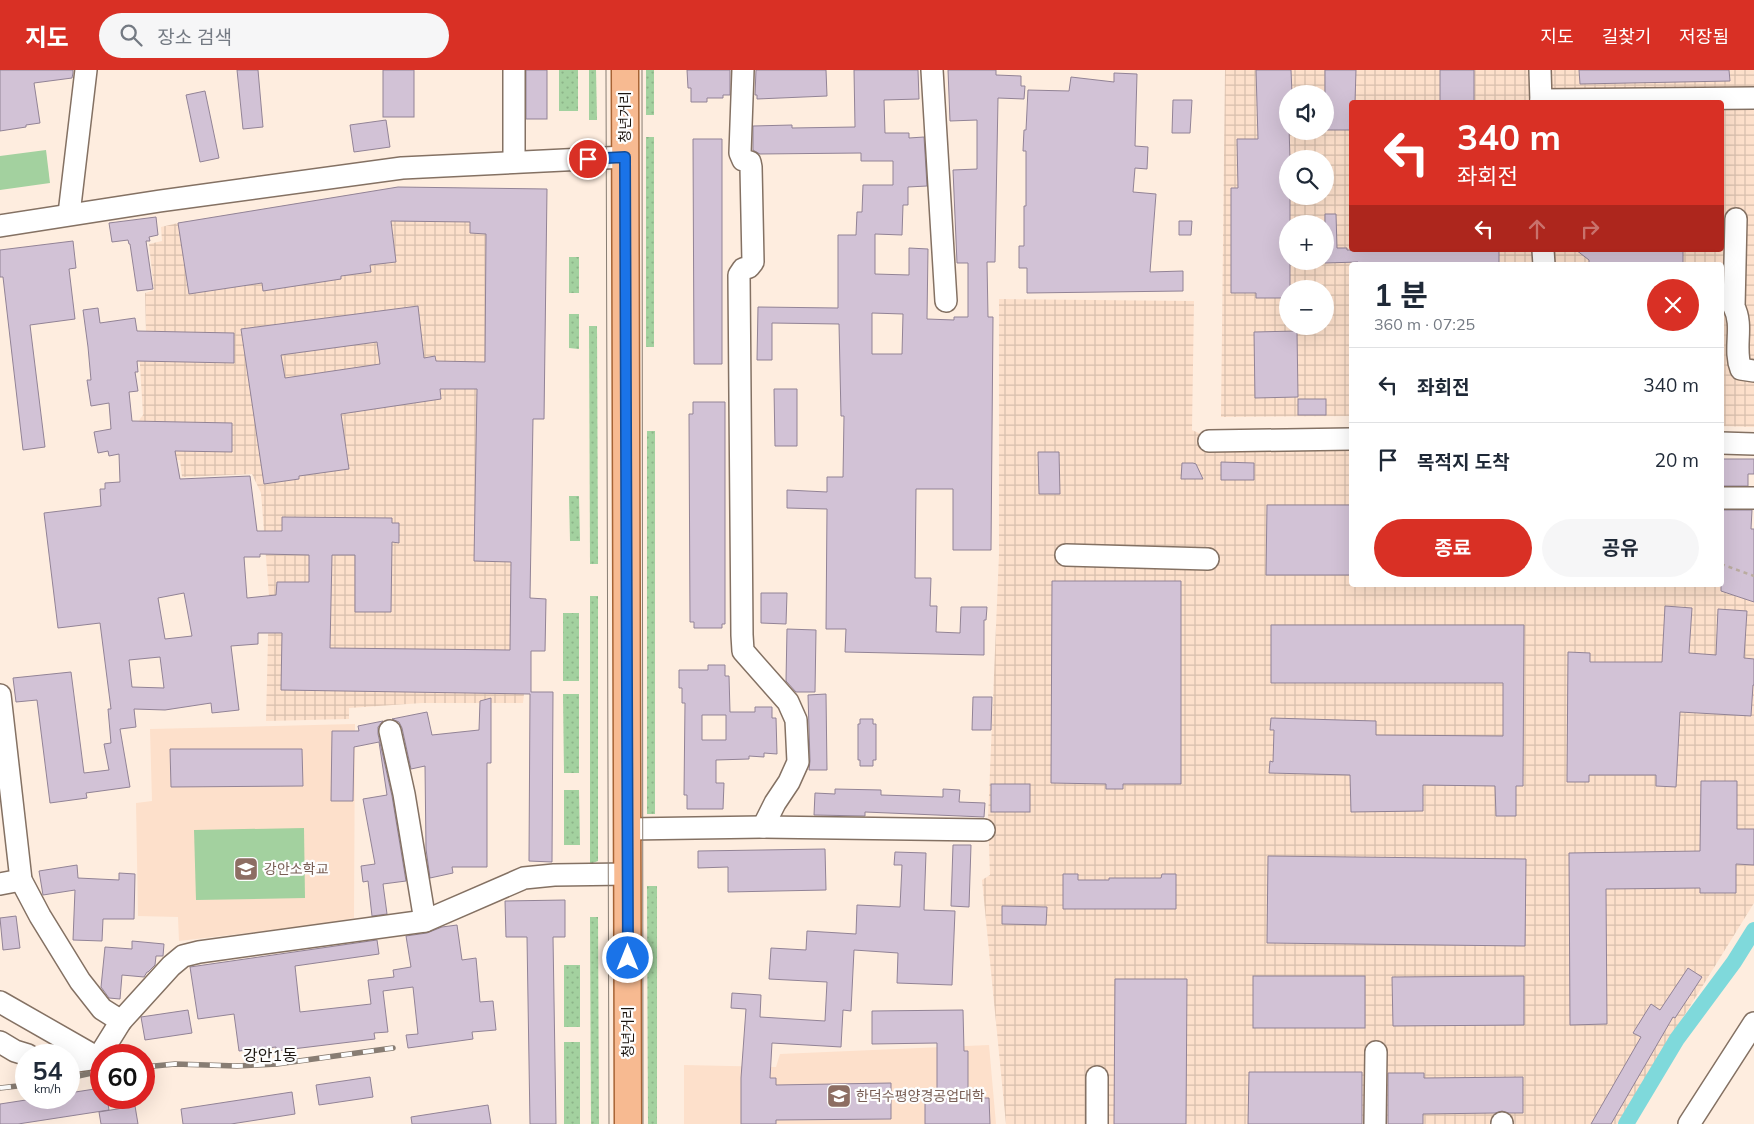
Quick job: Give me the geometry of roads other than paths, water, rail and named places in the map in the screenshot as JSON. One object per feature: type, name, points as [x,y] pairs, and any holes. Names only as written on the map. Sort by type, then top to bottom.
[{"type":"main road","name":"청년거리","points":[[625,70],[628,1124]]},
{"type":"street","points":[[69,214],[86,70]]},
{"type":"street","points":[[514,70],[514,162]]},
{"type":"street","points":[[743,70],[740,153],[743,160],[750,162],[751,167],[752,262],[739,275],[742,635],[744,651],[788,702],[796,720],[798,762],[789,782],[775,803],[763,827]]},
{"type":"street","points":[[932,70],[946,301]]},
{"type":"street","points":[[1540,70],[1541,100]]},
{"type":"street","points":[[1612,100],[1754,98]]},
{"type":"street","points":[[0,226],[69,214],[402,168],[625,157]]},
{"type":"street","points":[[1736,219],[1734,306],[1738,315],[1737,360],[1741,369],[1754,371]]},
{"type":"street","points":[[1209,441],[1349,439]]},
{"type":"street","points":[[1724,443],[1754,444]]},
{"type":"street","points":[[1724,498],[1754,498]]},
{"type":"street","points":[[1066,555],[1208,559]]},
{"type":"street","points":[[0,696],[21,880],[40,916],[80,981],[102,1009],[121,1021]]},
{"type":"street","points":[[390,731],[404,794],[425,921]]},
{"type":"street","points":[[628,829],[763,827],[984,830]]},
{"type":"street","points":[[107,1044],[121,1021],[165,972],[183,956],[199,952],[425,921],[524,878],[554,875],[628,874]]},
{"type":"street","points":[[0,884],[21,880]]},
{"type":"street","points":[[0,1002],[90,1053]]},
{"type":"street","points":[[1689,1124],[1754,1023]]},
{"type":"street","points":[[0,1042],[15,1051]]},
{"type":"street","points":[[1375,1124],[1376,1052]]},
{"type":"street","points":[[1097,1077],[1098,1124]]},
{"type":"waterway","points":[[1626,1124],[1677,1039],[1734,962],[1754,930]]},
{"type":"tram line","points":[[606,70],[609,1124]]},
{"type":"tram line","points":[[642,70],[643,1124]]},
{"type":"railway","points":[[155,1066],[175,1064],[237,1066],[277,1064],[393,1048]]},
{"type":"railway","points":[[80,1076],[90,1073]]},
{"type":"railway","points":[[0,1088],[15,1086]]},
{"type":"place","name":"강안소학교","points":[[246,869]]},
{"type":"place","name":"한덕수평양경공업대학","points":[[839,1096]]},
{"type":"district","name":"강안1동","points":[[270,1055]]}]
